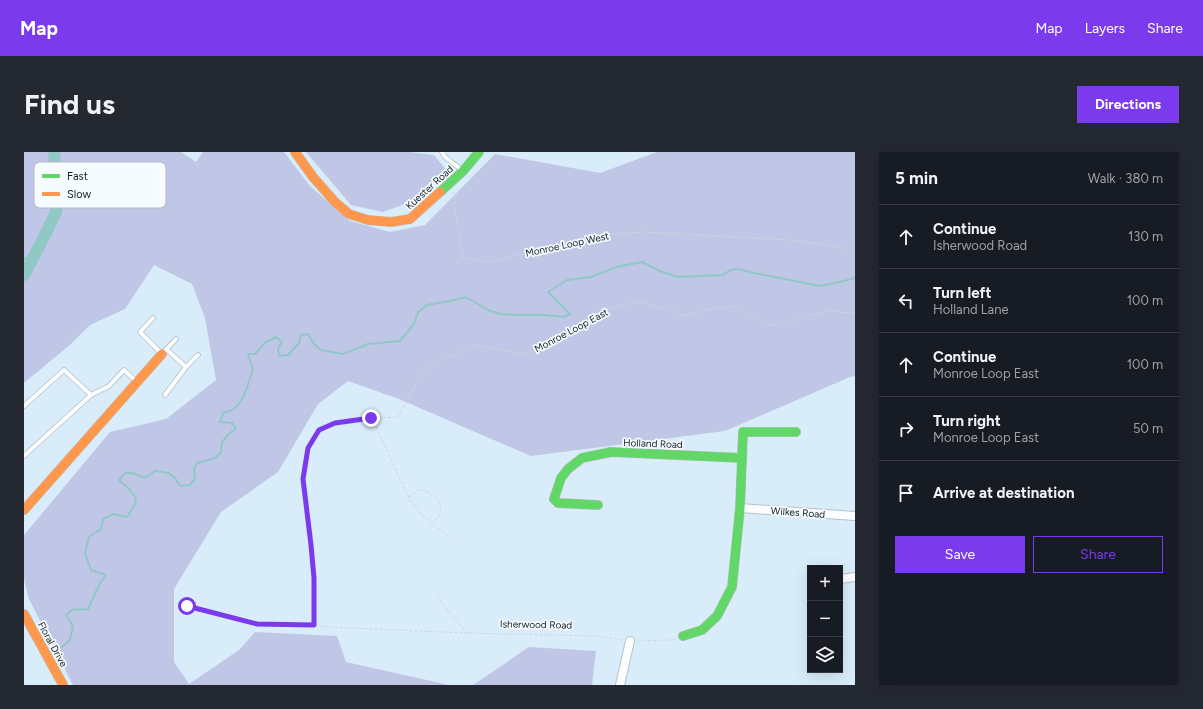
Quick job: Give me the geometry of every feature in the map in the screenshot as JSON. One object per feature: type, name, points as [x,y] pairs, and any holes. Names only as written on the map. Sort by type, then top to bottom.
[{"type":"street","name":"Kuester Road","points":[[295,152],[313,177],[335,202],[349,214],[368,220],[391,222],[410,219],[463,171],[478,152]]},
{"type":"street","points":[[24,510],[164,351]]},
{"type":"street","points":[[683,636],[702,630],[717,616],[732,588],[740,508],[743,432],[796,432]]},
{"type":"street","name":"Holland Road","points":[[598,505],[558,503],[554,499],[561,478],[568,469],[582,458],[611,452],[742,458]]},
{"type":"street","name":"Wilkes Road","points":[[740,508],[855,516]]},
{"type":"street","points":[[843,579],[855,577]]},
{"type":"street","name":"Floral Drive","points":[[24,614],[63,685]]},
{"type":"street","points":[[620,685],[630,641]]},
{"type":"lane","points":[[442,152],[445,157],[463,171]]},
{"type":"lane","points":[[153,318],[140,332],[186,367]]},
{"type":"lane","points":[[164,351],[176,339]]},
{"type":"lane","points":[[165,395],[198,354]]},
{"type":"lane","points":[[24,406],[64,370],[91,395]]},
{"type":"lane","points":[[24,456],[91,395],[109,386],[124,370],[138,382]]},
{"type":"path","name":"Monroe Loop West","points":[[456,189],[453,195],[463,258],[491,262],[512,256],[568,246],[603,235],[643,232],[791,240],[851,249],[855,254]]},
{"type":"path","name":"Monroe Loop East","points":[[314,625],[314,578],[310,529],[303,479],[308,448],[319,430],[335,423],[371,418],[398,417],[420,376],[432,365],[475,345],[525,354],[553,341],[607,310],[636,302],[654,305],[686,316],[706,310],[732,306],[764,324],[780,326],[807,316],[831,311],[846,313],[855,312]]},
{"type":"path","points":[[371,418],[408,497],[421,514],[452,540]]},
{"type":"path","points":[[408,497],[420,489],[431,494],[440,502],[441,512],[432,523]]},
{"type":"path","points":[[437,596],[466,633]]},
{"type":"path","name":"Isherwood Road","points":[[187,606],[257,624],[314,625],[327,628],[466,633],[596,636],[630,641],[671,640],[683,636]]},
{"type":"shaded area","points":[[24,152],[855,152],[855,685],[24,685]]},
{"type":"shaded area","points":[[24,152],[181,152],[196,162],[203,152],[284,152],[310,186],[350,221],[390,232],[425,225],[495,154],[600,173],[657,152],[855,152],[855,376],[725,431],[531,456],[399,399],[348,381],[318,404],[278,472],[221,512],[174,589],[174,662],[189,684],[239,650],[255,632],[337,636],[346,662],[449,685],[73,685],[29,599],[24,579],[24,535],[110,432],[166,419],[216,380],[205,318],[192,284],[154,265],[125,309],[90,325],[72,343],[24,383]]},
{"type":"shaded area","points":[[306,152],[409,152],[434,155],[447,171],[419,199],[383,212],[351,205]]},
{"type":"shaded area","points":[[529,647],[596,651],[592,685],[473,685]]},
{"type":"waterway","points":[[54,152],[55,162]]},
{"type":"waterway","points":[[24,275],[56,212],[56,208]]},
{"type":"waterway","points":[[24,258],[32,261]]},
{"type":"waterway","points":[[62,647],[70,640],[73,626],[66,615],[72,610],[88,609],[100,583],[106,575],[91,570],[85,553],[89,537],[101,529],[103,519],[113,514],[127,517],[135,504],[136,498],[119,480],[125,473],[132,473],[145,478],[155,471],[169,473],[175,478],[180,486],[190,485],[195,479],[194,469],[197,463],[215,458],[221,452],[222,442],[236,428],[232,423],[220,422],[223,413],[232,410],[237,406],[246,392],[253,370],[248,354],[255,354],[266,342],[276,337],[282,342],[278,348],[279,356],[288,355],[299,343],[301,335],[308,334],[313,343],[321,350],[343,354],[368,344],[400,341],[414,324],[418,312],[427,305],[466,297],[488,310],[500,314],[564,317],[570,314],[548,292],[567,280],[591,277],[616,267],[642,262],[660,271],[678,277],[723,275],[736,269],[820,286],[855,278]]},
{"type":"traffic: fast","points":[[440,192],[463,171],[479,152]]},
{"type":"traffic: fast","points":[[598,505],[558,503],[554,499],[561,478],[568,469],[582,458],[611,452],[742,458],[743,432],[796,432]]},
{"type":"traffic: fast","points":[[683,636],[702,630],[717,616],[732,587],[740,508],[742,458]]},
{"type":"traffic: slow","points":[[295,152],[313,177],[335,202],[349,214],[368,220],[391,222],[410,219],[440,192]]},
{"type":"traffic: slow","points":[[24,510],[162,354]]},
{"type":"traffic: slow","points":[[24,614],[63,685]]},
{"type":"route","points":[[187,606],[257,624],[314,625],[314,578],[310,529],[303,479],[308,448],[319,430],[335,423],[371,418]]}]
